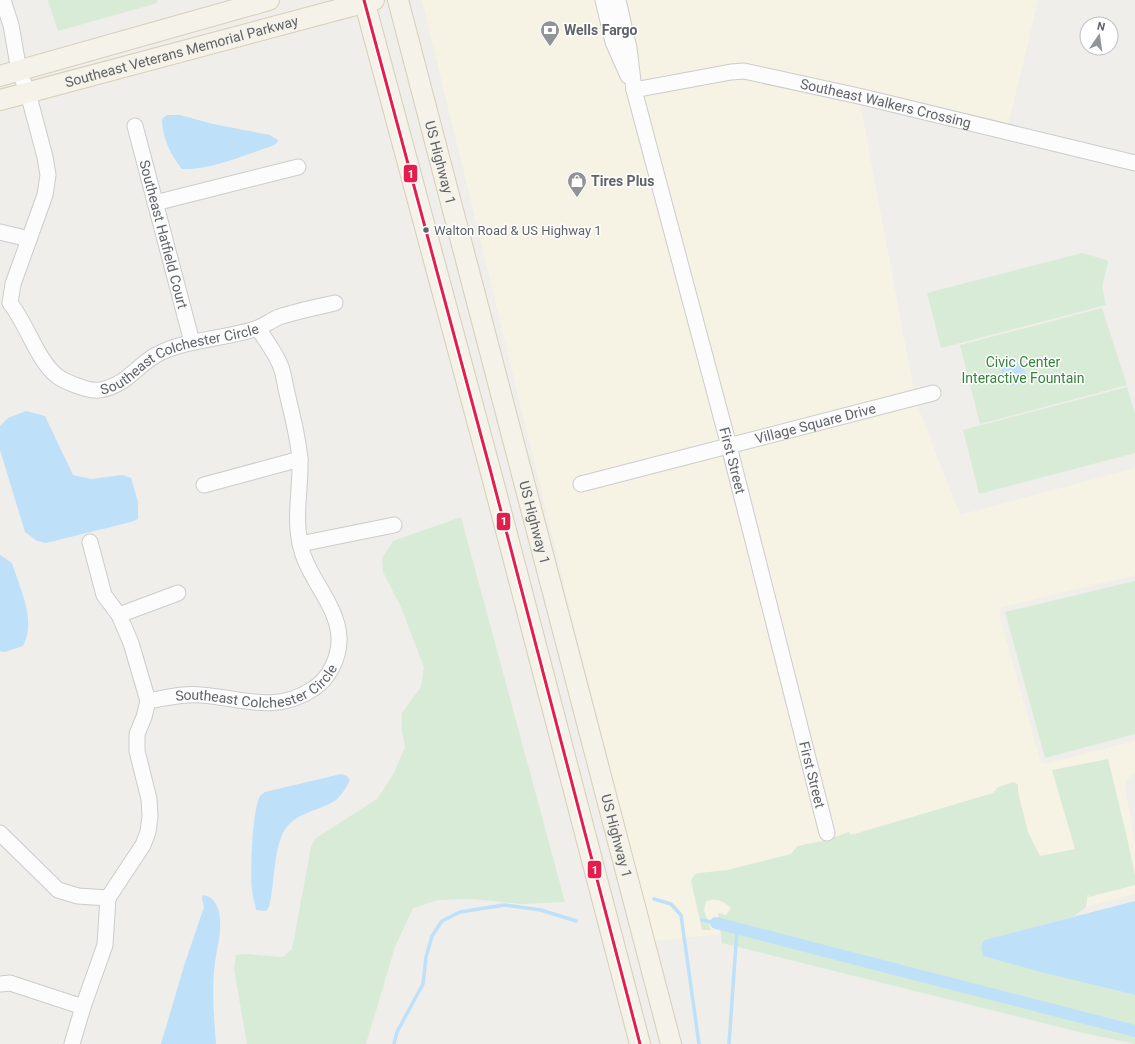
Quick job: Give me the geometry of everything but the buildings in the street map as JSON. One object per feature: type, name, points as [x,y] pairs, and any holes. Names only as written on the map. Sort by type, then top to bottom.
[{"type":"main road","name":"Southeast Veterans Memorial Parkway","points":[[0,76],[269,0]]},
{"type":"main road","name":"US Highway 1","points":[[398,0],[671,1044]]},
{"type":"main road","name":"Southeast Veterans Memorial Parkway","points":[[0,100],[367,1]]},
{"type":"main road","name":"US Highway 1","points":[[367,1],[640,1044]]},
{"type":"main road","points":[[490,469],[513,497],[530,505]]},
{"type":"street","name":"Southeast Colchester Circle","points":[[3,0],[11,25],[19,71],[28,93],[45,157],[48,175],[45,195],[5,306],[20,316],[43,359],[57,376],[74,385],[98,390],[115,386],[130,377],[156,356],[192,342],[258,328],[281,366],[296,429],[300,459],[298,514],[300,544],[311,575],[334,615],[339,638],[336,660],[326,678],[312,689],[291,699],[270,704],[251,704],[202,695],[182,694],[148,701]]},
{"type":"street","name":"First Street","points":[[603,0],[613,42],[634,90]]},
{"type":"street","name":"First Street","points":[[618,0],[629,48],[634,90],[729,446],[827,833]]},
{"type":"street","name":"Southeast Walkers Crossing","points":[[634,90],[730,72],[744,71],[863,97],[1135,163]]},
{"type":"street","name":"Southeast Hatfield Court","points":[[135,126],[192,342]]},
{"type":"street","points":[[156,203],[298,167]]},
{"type":"street","points":[[0,232],[29,239]]},
{"type":"street","points":[[258,328],[279,317],[335,303]]},
{"type":"street","name":"Village Square Drive","points":[[581,484],[933,393]]},
{"type":"street","points":[[204,485],[300,459]]},
{"type":"street","points":[[300,544],[394,525]]},
{"type":"street","points":[[72,1044],[83,1007],[105,945],[108,898],[143,844],[148,832],[150,816],[149,799],[136,751],[137,734],[144,717],[148,701],[131,642],[119,615],[104,595],[90,542]]},
{"type":"street","points":[[119,615],[178,593]]},
{"type":"street","points":[[2,838],[58,890],[78,896],[108,898]]},
{"type":"street","points":[[0,984],[10,983],[83,1007]]},
{"type":"shaded area","points":[[422,0],[596,0],[613,58],[628,92],[721,440],[717,441],[762,598],[823,841],[835,837],[733,438],[642,95],[743,77],[860,103],[916,402],[960,515],[1135,468],[1135,575],[1002,607],[999,615],[1041,763],[1046,764],[1135,741],[1135,772],[1126,781],[1125,786],[1135,844],[1135,894],[982,934],[943,974],[860,954],[719,913],[721,934],[654,941],[572,617]]},
{"type":"shaded area","points":[[624,0],[1038,0],[1008,126],[744,64],[639,82]]},
{"type":"green space","points":[[48,0],[157,0],[158,3],[58,31]]},
{"type":"green space","points":[[1082,253],[1107,260],[1108,263],[1102,287],[1106,305],[941,348],[927,293]]},
{"type":"green space","name":"Civic Center Interactive Fountain","points":[[1102,308],[1127,385],[980,424],[960,345]]},
{"type":"green space","points":[[1127,387],[1135,414],[1135,453],[979,494],[963,430]]},
{"type":"green space","points":[[461,517],[565,902],[522,904],[472,899],[438,900],[413,908],[395,947],[366,1044],[247,1044],[234,969],[236,955],[246,954],[283,957],[292,949],[311,847],[316,838],[377,799],[394,773],[405,747],[402,731],[402,713],[421,687],[424,667],[400,605],[383,572],[382,558],[393,541]]},
{"type":"green space","points":[[1135,581],[1135,734],[1045,758],[1005,612]]},
{"type":"green space","points":[[1108,759],[1135,875],[1135,885],[1089,897],[1088,893],[1086,907],[1073,917],[984,940],[981,945],[984,956],[1135,995],[1135,1044],[1079,1032],[722,943],[718,913],[726,915],[731,908],[719,900],[706,901],[704,910],[711,930],[702,930],[691,881],[694,875],[699,873],[727,870],[791,854],[797,846],[823,841],[849,832],[851,835],[993,793],[998,787],[1014,782],[1018,785],[1018,792],[1028,832],[1040,856],[1075,849],[1052,770]]},
{"type":"water","points":[[167,115],[180,115],[213,124],[270,135],[278,140],[277,143],[272,146],[216,165],[193,169],[182,169],[174,158],[165,139],[162,119]]},
{"type":"water","points":[[1013,361],[1018,362],[1024,368],[1024,378],[1018,384],[1013,385],[1008,384],[1002,378],[1001,373],[1002,368],[1008,362]]},
{"type":"water","points":[[26,411],[45,416],[73,475],[91,479],[122,475],[131,478],[138,502],[138,519],[46,543],[37,541],[25,532],[0,450],[0,426],[8,418]]},
{"type":"water","points":[[0,555],[12,563],[23,594],[28,616],[27,636],[23,646],[5,652],[0,651]]},
{"type":"water","points":[[341,774],[347,776],[350,780],[336,800],[301,816],[284,831],[280,839],[276,858],[269,907],[266,911],[256,910],[252,891],[251,871],[253,828],[257,803],[260,796],[265,792]]},
{"type":"water","points":[[203,895],[209,897],[215,903],[220,919],[220,933],[213,979],[216,1044],[161,1044],[184,966],[204,907],[202,899]]},
{"type":"water","points":[[1135,901],[1135,995],[983,956],[981,946],[984,940]]},
{"type":"waterway","points":[[654,899],[671,904],[681,915],[699,1044]]},
{"type":"waterway","points":[[394,1044],[397,1032],[423,984],[426,957],[432,936],[442,921],[460,912],[504,905],[541,910],[576,921]]},
{"type":"waterway","points":[[702,920],[716,923]]},
{"type":"waterway","points":[[716,923],[1135,1031]]},
{"type":"waterway","points":[[729,1044],[737,929]]},
{"type":"transit line","name":"1","points":[[364,0],[490,469],[640,1044]]},
{"type":"place","name":"Wells Fargo","points":[[550,47]]},
{"type":"place","name":"Tires Plus","points":[[577,198]]},
{"type":"place","name":"Walton Road & US Highway 1","points":[[426,230]]}]
